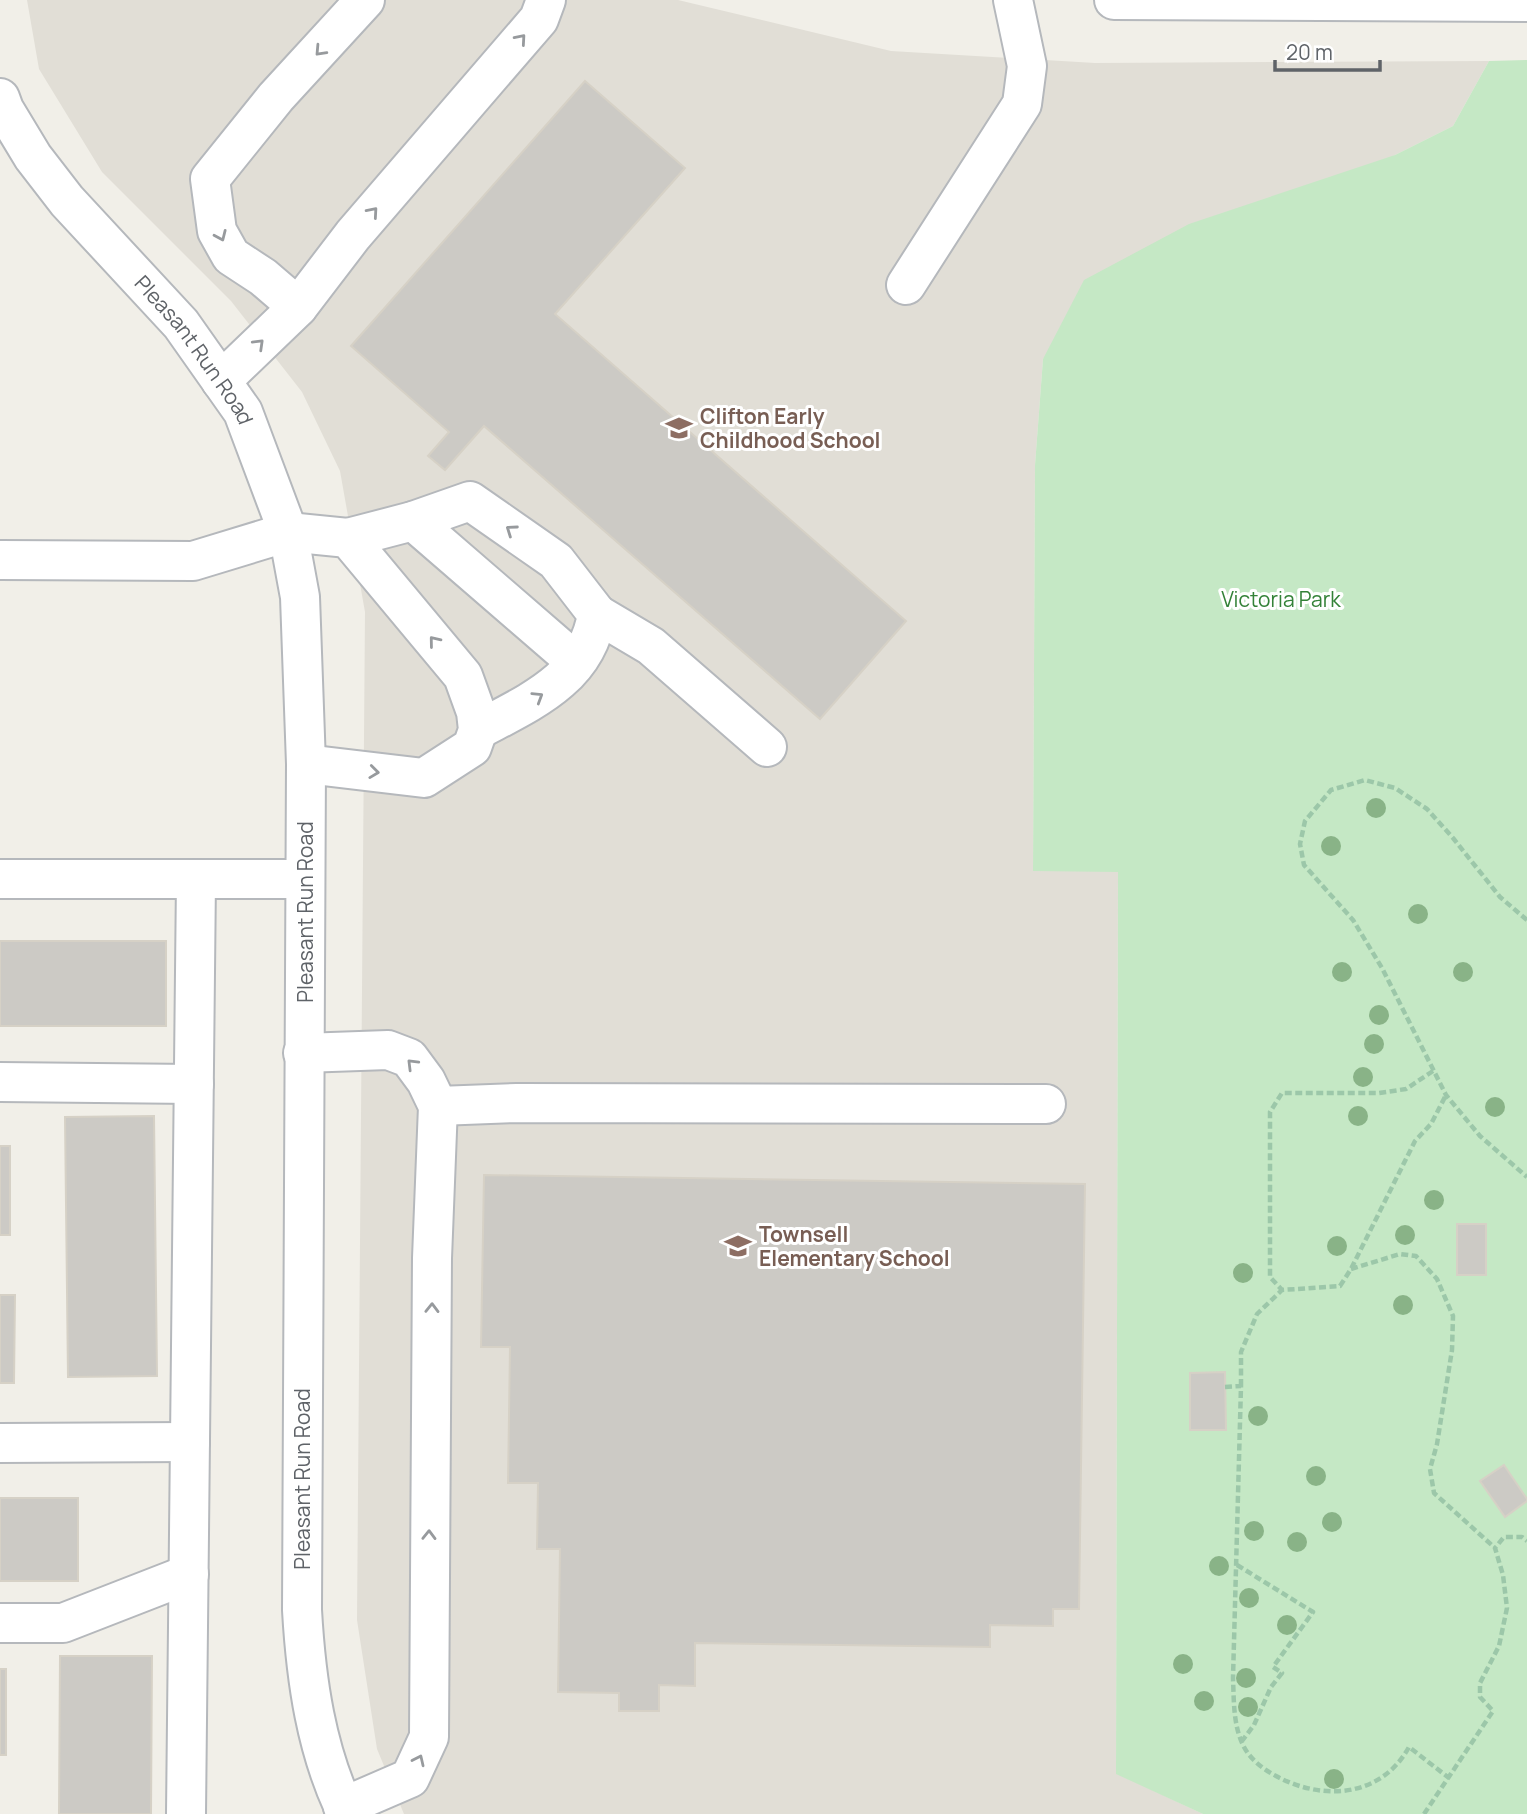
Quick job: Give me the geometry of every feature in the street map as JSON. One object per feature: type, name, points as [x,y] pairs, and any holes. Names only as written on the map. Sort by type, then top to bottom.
[{"type":"street","points":[[298,307],[263,277],[231,256],[217,231],[210,178],[276,97],[365,0]]},
{"type":"street","points":[[220,381],[298,307],[354,235],[539,19],[546,0]]},
{"type":"street","points":[[906,285],[1022,104],[1027,66],[1013,0]]},
{"type":"street","points":[[1114,0],[1527,2]]},
{"type":"street","name":"Pleasant Run Road","points":[[0,98],[33,157],[59,190],[181,324],[243,412],[288,532],[299,597],[306,764],[302,1610],[312,1707],[321,1743],[345,1810]]},
{"type":"street","points":[[0,560],[193,561],[288,532],[348,537],[413,521],[470,502],[556,561],[597,614],[652,646],[767,747]]},
{"type":"street","points":[[413,521],[576,662]]},
{"type":"street","points":[[306,764],[424,778],[472,747],[478,730],[477,712],[463,676],[348,537]]},
{"type":"street","points":[[478,730],[544,695],[585,653],[595,630],[597,614]]},
{"type":"street","points":[[0,879],[305,879]]},
{"type":"street","points":[[186,1814],[196,879]]},
{"type":"street","points":[[303,1053],[388,1050],[409,1058],[426,1081],[438,1106],[432,1258],[429,1737],[410,1778],[345,1810]]},
{"type":"street","points":[[0,1082],[194,1084]]},
{"type":"street","points":[[438,1106],[517,1103],[1046,1104]]},
{"type":"street","points":[[0,1443],[190,1442]]},
{"type":"street","points":[[0,1623],[63,1623],[189,1574]]},
{"type":"path","points":[[1527,920],[1500,897],[1427,809],[1395,788],[1365,780],[1331,790],[1305,821],[1300,844],[1304,864],[1353,920],[1382,968],[1446,1094],[1480,1136],[1527,1177]]},
{"type":"path","points":[[1282,1290],[1270,1277],[1270,1112],[1282,1093],[1378,1093],[1406,1089],[1433,1071]]},
{"type":"path","points":[[1446,1094],[1431,1124],[1415,1141],[1340,1286],[1282,1290],[1257,1314],[1241,1352],[1234,1715],[1244,1748],[1261,1768],[1291,1784],[1328,1793],[1347,1792],[1388,1772],[1403,1758],[1409,1747],[1449,1778]]},
{"type":"path","points":[[1351,1269],[1400,1254],[1416,1256],[1437,1279],[1453,1316],[1450,1363],[1437,1444],[1430,1469],[1434,1493],[1495,1548],[1503,1576],[1507,1608],[1499,1646],[1479,1684],[1480,1697],[1493,1711],[1424,1814]]},
{"type":"path","points":[[1225,1387],[1241,1386]]},
{"type":"path","points":[[1495,1548],[1504,1536],[1522,1537],[1527,1541]]},
{"type":"path","points":[[1236,1565],[1313,1612],[1273,1667],[1282,1673],[1271,1687],[1254,1725],[1242,1741]]},
{"type":"shaded area","points":[[27,0],[678,0],[891,51],[1095,63],[1489,61],[1453,126],[1395,155],[1043,359],[1035,465],[1033,870],[1118,871],[1116,1773],[1203,1814],[404,1814],[377,1749],[357,1620],[365,612],[340,471],[302,392],[231,301],[102,172],[39,69]]},
{"type":"green space","name":"Victoria Park","points":[[1527,60],[1527,1814],[1203,1814],[1116,1774],[1118,872],[1033,871],[1035,465],[1043,359],[1084,280],[1189,224],[1395,155],[1453,126],[1489,61]]},
{"type":"building","points":[[585,81],[685,168],[555,314],[906,621],[820,719],[484,426],[445,470],[428,456],[449,432],[351,346]]},
{"type":"building","points":[[0,941],[166,941],[166,1026],[0,1026]]},
{"type":"building","points":[[154,1116],[157,1376],[68,1377],[65,1117]]},
{"type":"building","points":[[0,1146],[10,1146],[10,1235],[0,1235]]},
{"type":"building","points":[[484,1175],[1085,1184],[1079,1609],[1053,1609],[1053,1626],[990,1625],[990,1647],[695,1643],[695,1686],[659,1685],[659,1711],[619,1711],[619,1693],[558,1692],[560,1549],[537,1549],[538,1483],[508,1483],[510,1347],[481,1347]]},
{"type":"building","points":[[1457,1224],[1486,1224],[1486,1275],[1457,1275]]},
{"type":"building","points":[[0,1295],[15,1295],[14,1383],[0,1383]]},
{"type":"building","points":[[1225,1372],[1226,1430],[1190,1430],[1190,1373]]},
{"type":"building","points":[[1504,1465],[1527,1499],[1505,1517],[1480,1481]]},
{"type":"building","points":[[0,1498],[78,1498],[78,1581],[0,1581]]},
{"type":"building","points":[[60,1656],[152,1656],[151,1814],[59,1814]]},
{"type":"building","points":[[0,1669],[6,1669],[6,1755],[0,1755]]},
{"type":"place","name":"Clifton Early Childhood School","points":[[679,428]]},
{"type":"place","name":"Townsell Elementary School","points":[[738,1246]]}]
